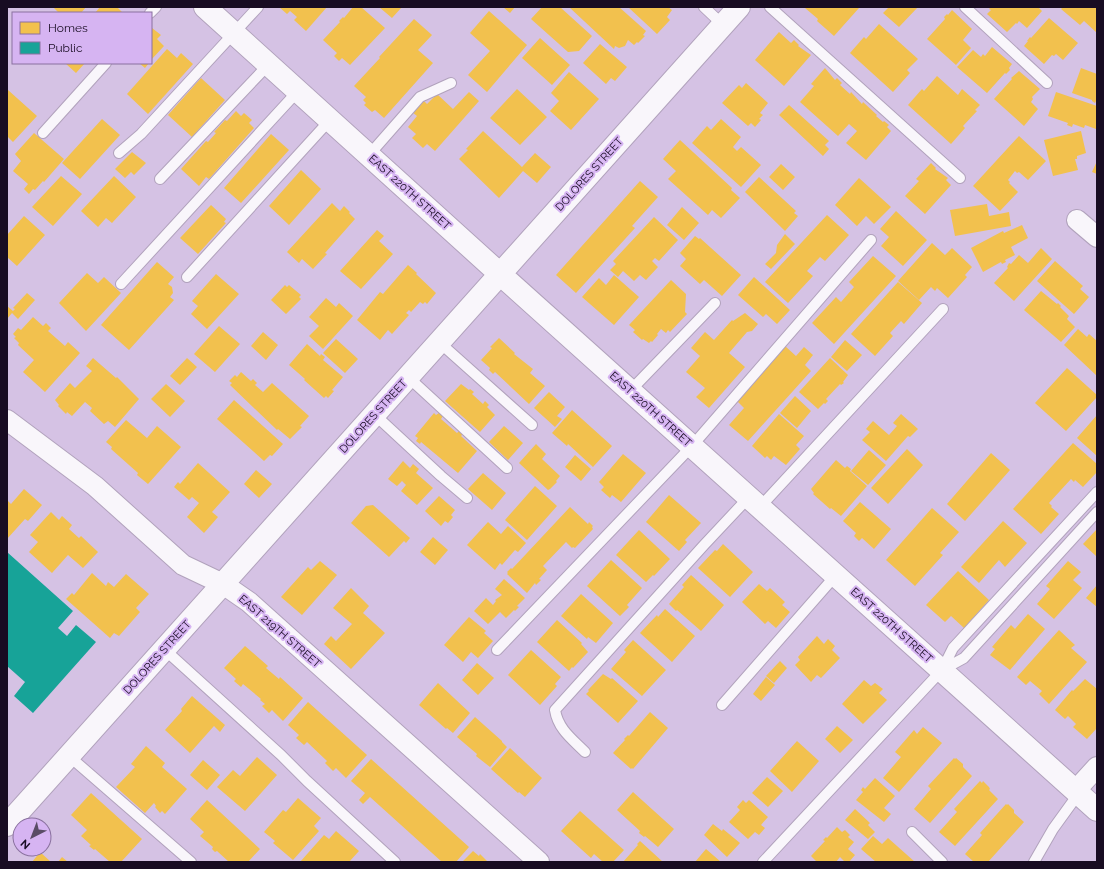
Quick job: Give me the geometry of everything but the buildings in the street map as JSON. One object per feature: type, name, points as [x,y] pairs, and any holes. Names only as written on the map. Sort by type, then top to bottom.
[{"type":"street","name":"EAST 220TH STREET","points":[[205,7],[1097,810]]},
{"type":"street","name":"DOLORES STREET","points":[[7,825],[739,7]]},
{"type":"street","points":[[1077,220],[1097,238]]},
{"type":"street","name":"EAST 219TH STREET","points":[[7,420],[95,486],[183,565],[222,584],[249,602],[539,862]]},
{"type":"street","points":[[1078,792],[1097,767]]},
{"type":"lane","points":[[119,153],[140,134],[258,7]]},
{"type":"lane","points":[[704,7],[723,25]]},
{"type":"lane","points":[[770,7],[960,178]]},
{"type":"lane","points":[[965,7],[1047,83]]},
{"type":"lane","points":[[43,133],[105,64]]},
{"type":"lane","points":[[160,179],[268,64]]},
{"type":"lane","points":[[369,155],[420,97],[451,83]]},
{"type":"lane","points":[[121,284],[298,91]]},
{"type":"lane","points":[[187,277],[330,120]]},
{"type":"lane","points":[[497,650],[692,446],[871,240]]},
{"type":"lane","points":[[630,390],[714,303]]},
{"type":"lane","points":[[585,752],[562,730],[556,718],[555,710],[704,545],[754,502],[943,309]]},
{"type":"lane","points":[[440,342],[532,425]]},
{"type":"lane","points":[[408,377],[507,468]]},
{"type":"lane","points":[[374,414],[467,498]]},
{"type":"lane","points":[[763,862],[942,670],[953,648],[1097,492]]},
{"type":"lane","points":[[942,670],[964,658],[1097,512]]},
{"type":"lane","points":[[722,705],[836,575]]},
{"type":"lane","points":[[164,649],[281,755],[395,862]]},
{"type":"lane","points":[[69,756],[191,862]]},
{"type":"lane","points":[[1034,862],[1053,828],[1078,792]]},
{"type":"lane","points":[[912,832],[942,862]]}]
